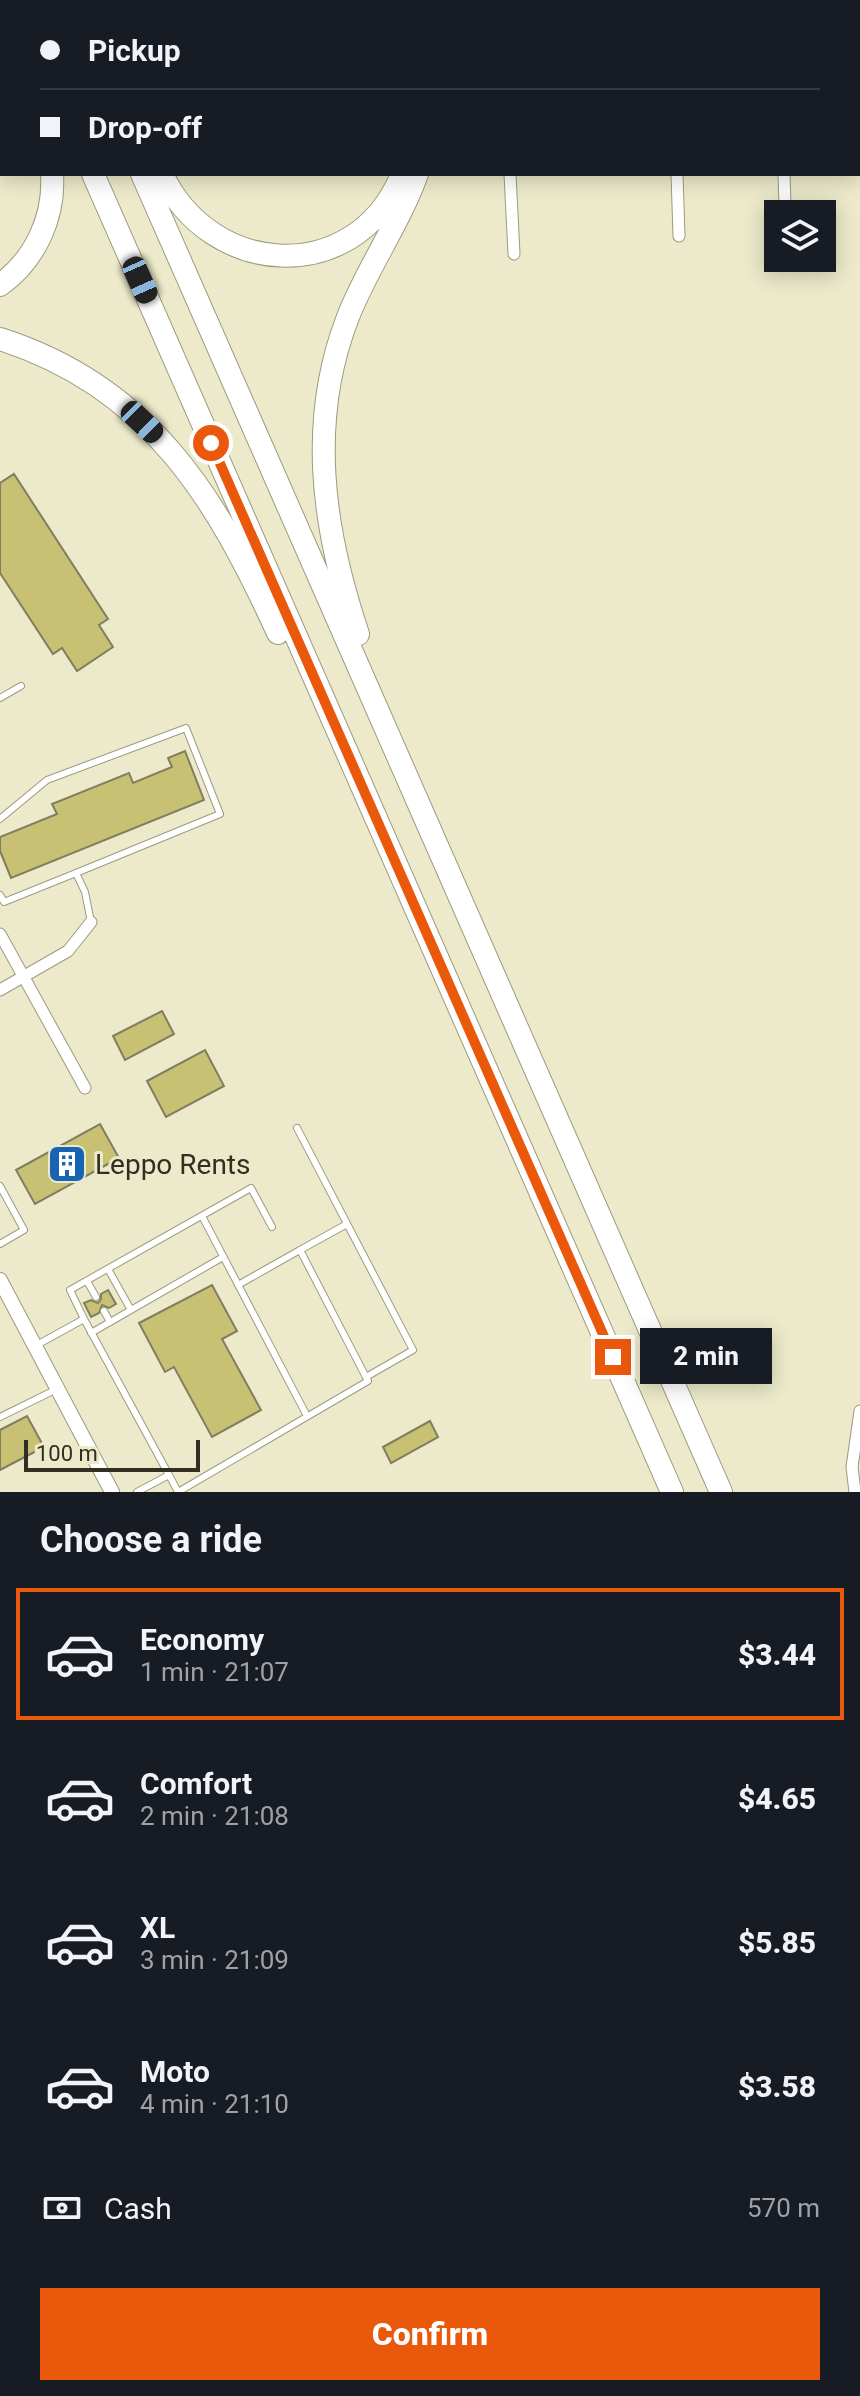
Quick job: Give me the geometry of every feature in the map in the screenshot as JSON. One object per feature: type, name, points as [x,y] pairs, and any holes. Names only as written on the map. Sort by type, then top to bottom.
[{"type":"highway","points":[[0,285],[19,268],[39,239],[50,206],[52,176]]},
{"type":"highway","points":[[94,176],[672,1492]]},
{"type":"highway","points":[[143,176],[721,1492]]},
{"type":"highway","points":[[163,176],[192,218],[214,236],[258,254],[293,256],[326,249],[352,236],[380,212],[401,176]]},
{"type":"highway","points":[[416,176],[341,338],[326,403],[323,473],[331,536],[358,635],[469,896],[481,947]]},
{"type":"highway","points":[[0,339],[73,371],[128,409],[169,448],[211,502],[253,579],[417,936],[474,1043]]},
{"type":"street","points":[[510,176],[514,254]]},
{"type":"street","points":[[677,176],[679,236]]},
{"type":"street","points":[[784,176],[785,200]]},
{"type":"street","points":[[0,990],[68,951],[91,922]]},
{"type":"street","points":[[0,934],[85,1088]]},
{"type":"street","points":[[0,1280],[112,1492]]},
{"type":"street","points":[[855,1492],[852,1467],[860,1411]]},
{"type":"lane","points":[[0,698],[21,686]]},
{"type":"lane","points":[[0,819],[47,780],[186,728],[220,814],[4,902],[0,895]]},
{"type":"lane","points":[[76,873],[85,892],[91,922]]},
{"type":"lane","points":[[297,1128],[413,1350],[366,1377]]},
{"type":"lane","points":[[0,1186],[24,1230],[0,1244]]},
{"type":"lane","points":[[272,1227],[251,1188],[70,1290],[178,1492],[368,1381],[300,1250]]},
{"type":"lane","points":[[202,1216],[307,1416]]},
{"type":"lane","points":[[238,1285],[347,1224]]},
{"type":"lane","points":[[91,1333],[223,1257]]},
{"type":"lane","points":[[108,1269],[131,1310]]},
{"type":"lane","points":[[87,1281],[96,1297]]},
{"type":"lane","points":[[104,1311],[110,1322]]},
{"type":"lane","points":[[35,1346],[84,1319]]},
{"type":"lane","points":[[0,1417],[57,1389]]},
{"type":"lane","points":[[137,1492],[169,1475]]},
{"type":"building","points":[[14,474],[108,619],[99,625],[113,647],[77,671],[62,648],[53,654],[0,573],[0,483]]},
{"type":"building","points":[[185,751],[204,800],[11,878],[0,851],[0,837],[57,814],[52,804],[129,773],[133,783],[172,767],[168,758]]},
{"type":"building","points":[[162,1011],[174,1034],[125,1060],[113,1036]]},
{"type":"building","points":[[205,1050],[224,1086],[166,1117],[147,1081]]},
{"type":"building","name":"Leppo Rents","points":[[100,1124],[119,1158],[35,1204],[16,1170]]},
{"type":"building","points":[[212,1285],[237,1331],[222,1339],[261,1410],[212,1437],[174,1367],[165,1372],[139,1323]]},
{"type":"building","points":[[108,1290],[116,1304],[109,1308],[102,1305],[99,1313],[91,1317],[84,1303],[91,1300],[98,1303],[101,1294]]},
{"type":"building","points":[[27,1416],[44,1447],[0,1470],[0,1430]]},
{"type":"building","points":[[430,1421],[438,1437],[391,1463],[383,1447]]},
{"type":"place","name":"Leppo Rents","points":[[67,1164]]},
{"type":"route","points":[[211,443],[613,1357]]}]
